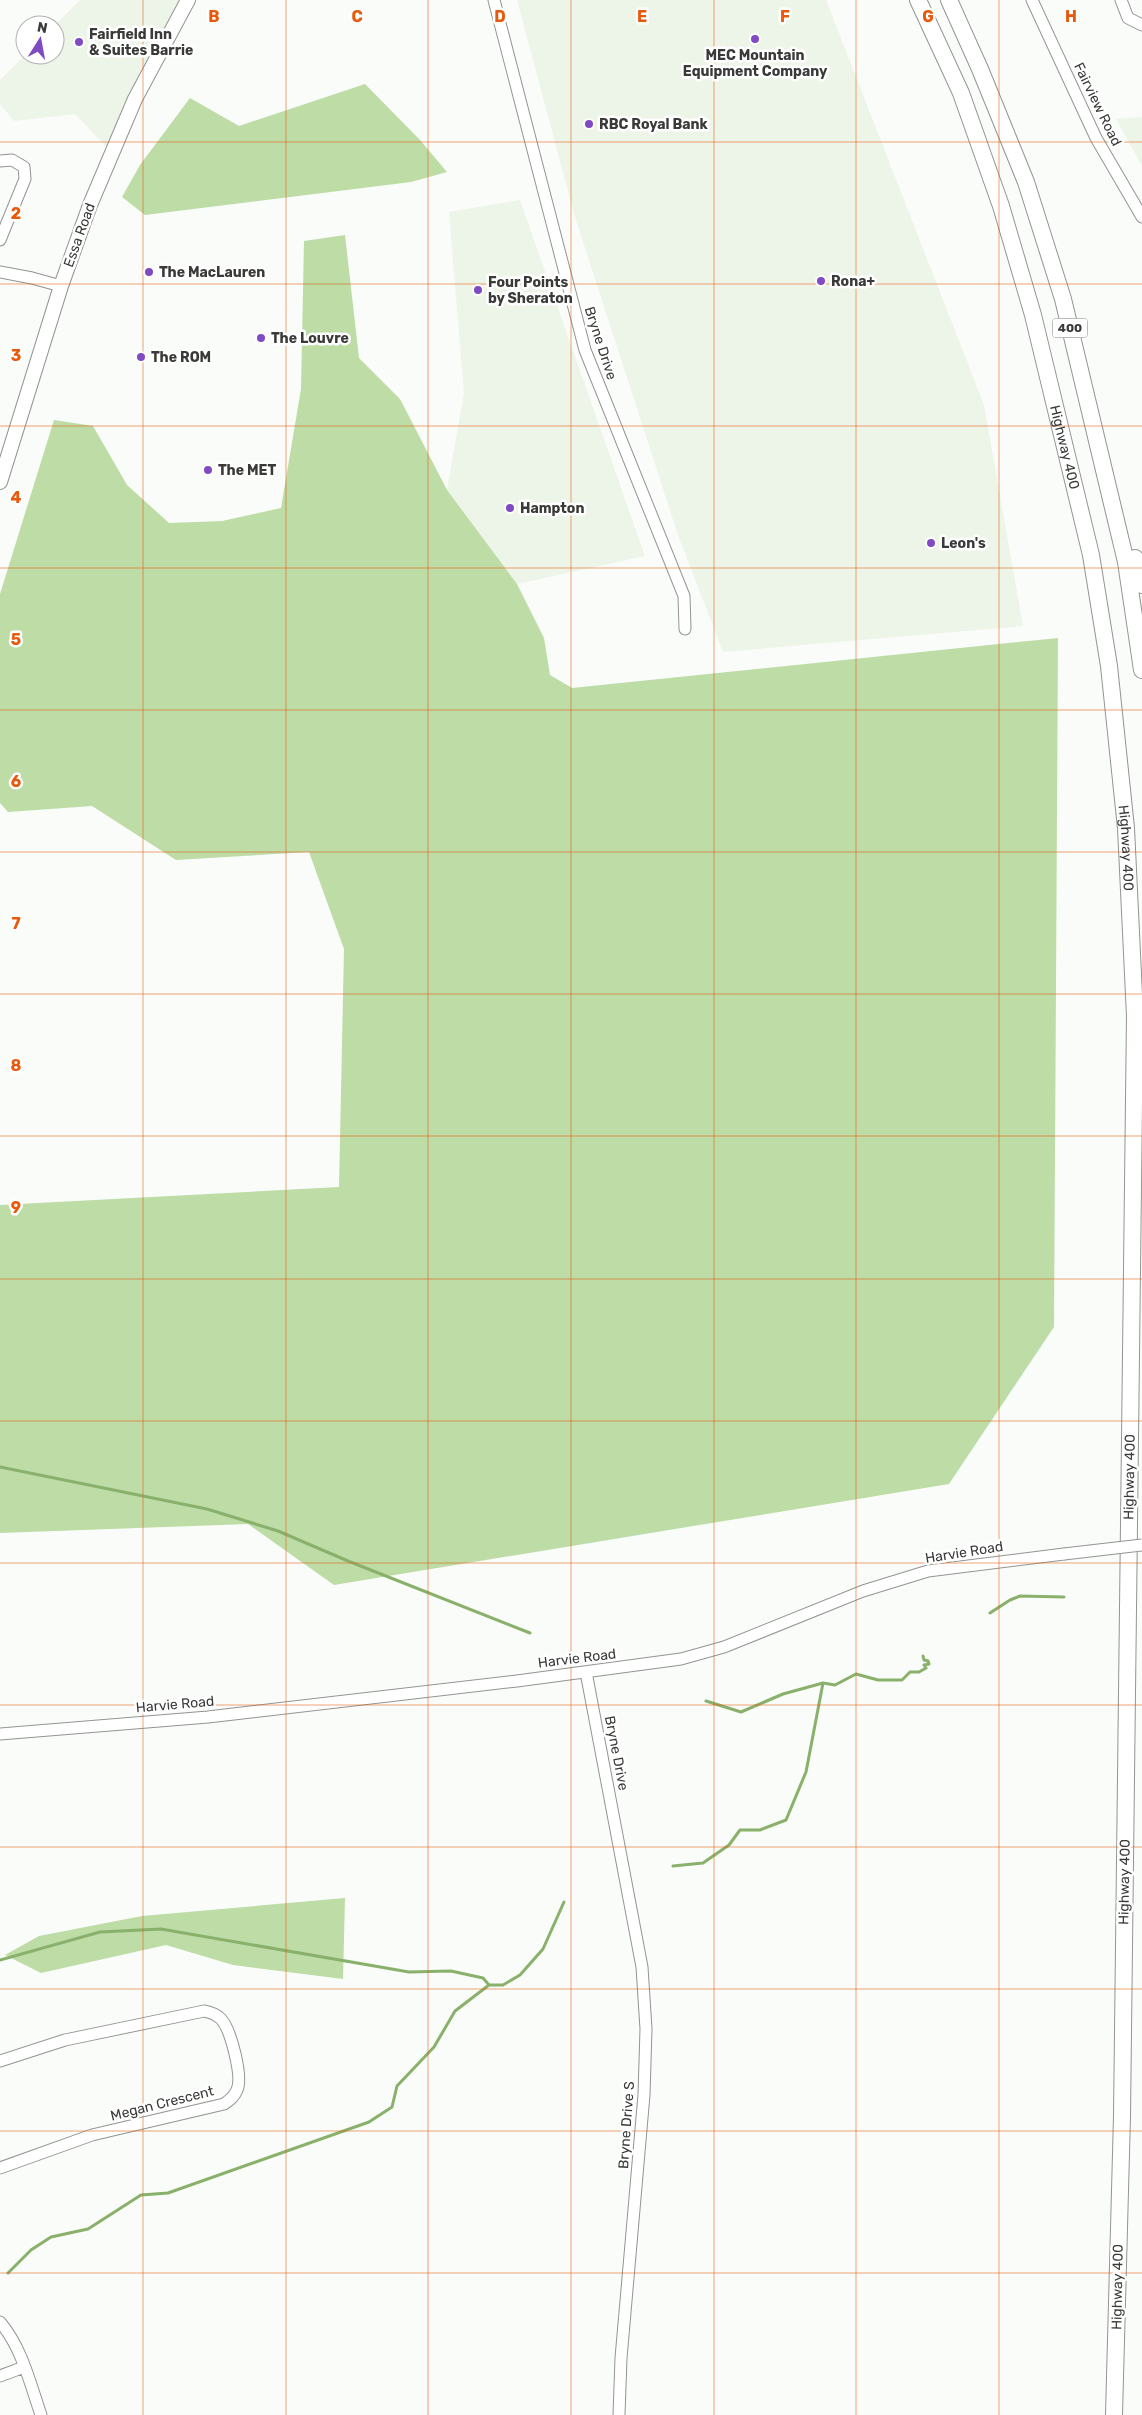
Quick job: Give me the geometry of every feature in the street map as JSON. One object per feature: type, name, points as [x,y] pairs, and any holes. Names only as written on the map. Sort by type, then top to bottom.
[{"type":"highway","points":[[907,0],[921,24],[939,46]]},
{"type":"highway","name":"Highway 400","points":[[918,0],[961,93],[1001,206],[1018,261],[1089,546],[1109,666],[1126,828],[1135,1016],[1122,2116],[1114,2415]]},
{"type":"highway","name":"400","points":[[949,0],[1023,173],[1063,299],[1112,493],[1126,562],[1142,670]]},
{"type":"highway","points":[[1112,493],[1132,542],[1142,585]]},
{"type":"main road","name":"Essa Road","points":[[0,482],[61,286],[90,205],[134,99],[188,0]]},
{"type":"street","name":"Bryne Drive","points":[[494,0],[585,350],[684,596],[685,629]]},
{"type":"street","name":"Fairview Road","points":[[1032,0],[1096,138],[1142,218]]},
{"type":"street","points":[[1121,0],[1128,18],[1142,25]]},
{"type":"street","points":[[0,161],[12,160],[24,167],[25,179],[0,240]]},
{"type":"street","points":[[0,272],[61,286]]},
{"type":"street","name":"Harvie Road","points":[[0,1734],[208,1717],[681,1659],[724,1647],[863,1592],[928,1572],[1142,1545]]},
{"type":"street","name":"Bryne Drive","points":[[586,1672],[619,1839]]},
{"type":"street","name":"Bryne Drive S","points":[[619,1839],[642,1967],[646,2029],[644,2095],[621,2358],[619,2415]]},
{"type":"street","name":"Megan Crescent","points":[[0,2061],[65,2040],[204,2011],[218,2016],[227,2028],[239,2076],[237,2091],[233,2098],[224,2104],[92,2135],[0,2168]]},
{"type":"street","points":[[0,2322],[10,2333],[41,2415]]},
{"type":"street","points":[[0,2376],[24,2367]]},
{"type":"shaded area","points":[[80,0],[188,0],[112,153],[75,114],[14,121],[0,104],[0,80],[15,65],[65,65],[65,15]]},
{"type":"shaded area","points":[[517,0],[826,0],[984,405],[1023,626],[723,652],[678,535],[575,217]]},
{"type":"shaded area","points":[[1142,117],[1142,166],[1116,119]]},
{"type":"shaded area","points":[[520,200],[645,556],[517,584],[447,490],[464,393],[449,212]]},
{"type":"green space","points":[[365,84],[420,140],[447,172],[411,182],[145,215],[122,197],[140,165],[190,98],[239,126]]},
{"type":"green space","points":[[345,235],[359,358],[400,399],[447,490],[517,584],[544,638],[550,675],[572,688],[1058,638],[1054,1327],[949,1484],[334,1585],[248,1524],[0,1533],[0,1205],[339,1187],[344,949],[309,852],[176,860],[92,806],[8,812],[0,803],[0,594],[54,420],[93,426],[127,485],[169,523],[222,521],[281,508],[301,389],[304,241]]},
{"type":"green space","points":[[345,1898],[343,1979],[233,1965],[166,1945],[41,1973],[5,1955],[39,1936],[142,1916]]},
{"type":"waterway","points":[[0,1467],[207,1509],[278,1531],[348,1561],[530,1633]]},
{"type":"waterway","points":[[990,1613],[1020,1596],[1064,1597]]},
{"type":"waterway","points":[[706,1701],[741,1712],[783,1694],[823,1683],[835,1685],[856,1674],[878,1680],[902,1680],[910,1672],[919,1672],[926,1668],[924,1665],[929,1664],[928,1661],[924,1660],[923,1656]]},
{"type":"waterway","points":[[673,1866],[703,1863],[729,1845],[740,1830],[760,1830],[786,1820],[806,1772],[823,1683]]},
{"type":"waterway","points":[[8,2273],[31,2250],[51,2237],[88,2229],[141,2195],[168,2193],[369,2122],[392,2107],[397,2086],[434,2047],[455,2011],[489,1985],[503,1985],[520,1975],[543,1949],[564,1902]]},
{"type":"waterway","points":[[0,1960],[100,1932],[161,1929],[409,1972],[451,1971],[483,1978],[489,1985]]},
{"type":"place","name":"MEC Mountain Equipment Company","points":[[755,39]]},
{"type":"place","name":"Fairfield Inn & Suites Barrie","points":[[79,42]]},
{"type":"place","name":"RBC Royal Bank","points":[[589,124]]},
{"type":"place","name":"The MacLauren","points":[[149,272]]},
{"type":"place","name":"Rona+","points":[[821,281]]},
{"type":"place","name":"Four Points by Sheraton","points":[[478,290]]},
{"type":"place","name":"The Louvre","points":[[261,338]]},
{"type":"place","name":"The ROM","points":[[141,357]]},
{"type":"place","name":"The MET","points":[[208,470]]},
{"type":"place","name":"Hampton","points":[[510,508]]},
{"type":"place","name":"Leon's","points":[[931,543]]}]
